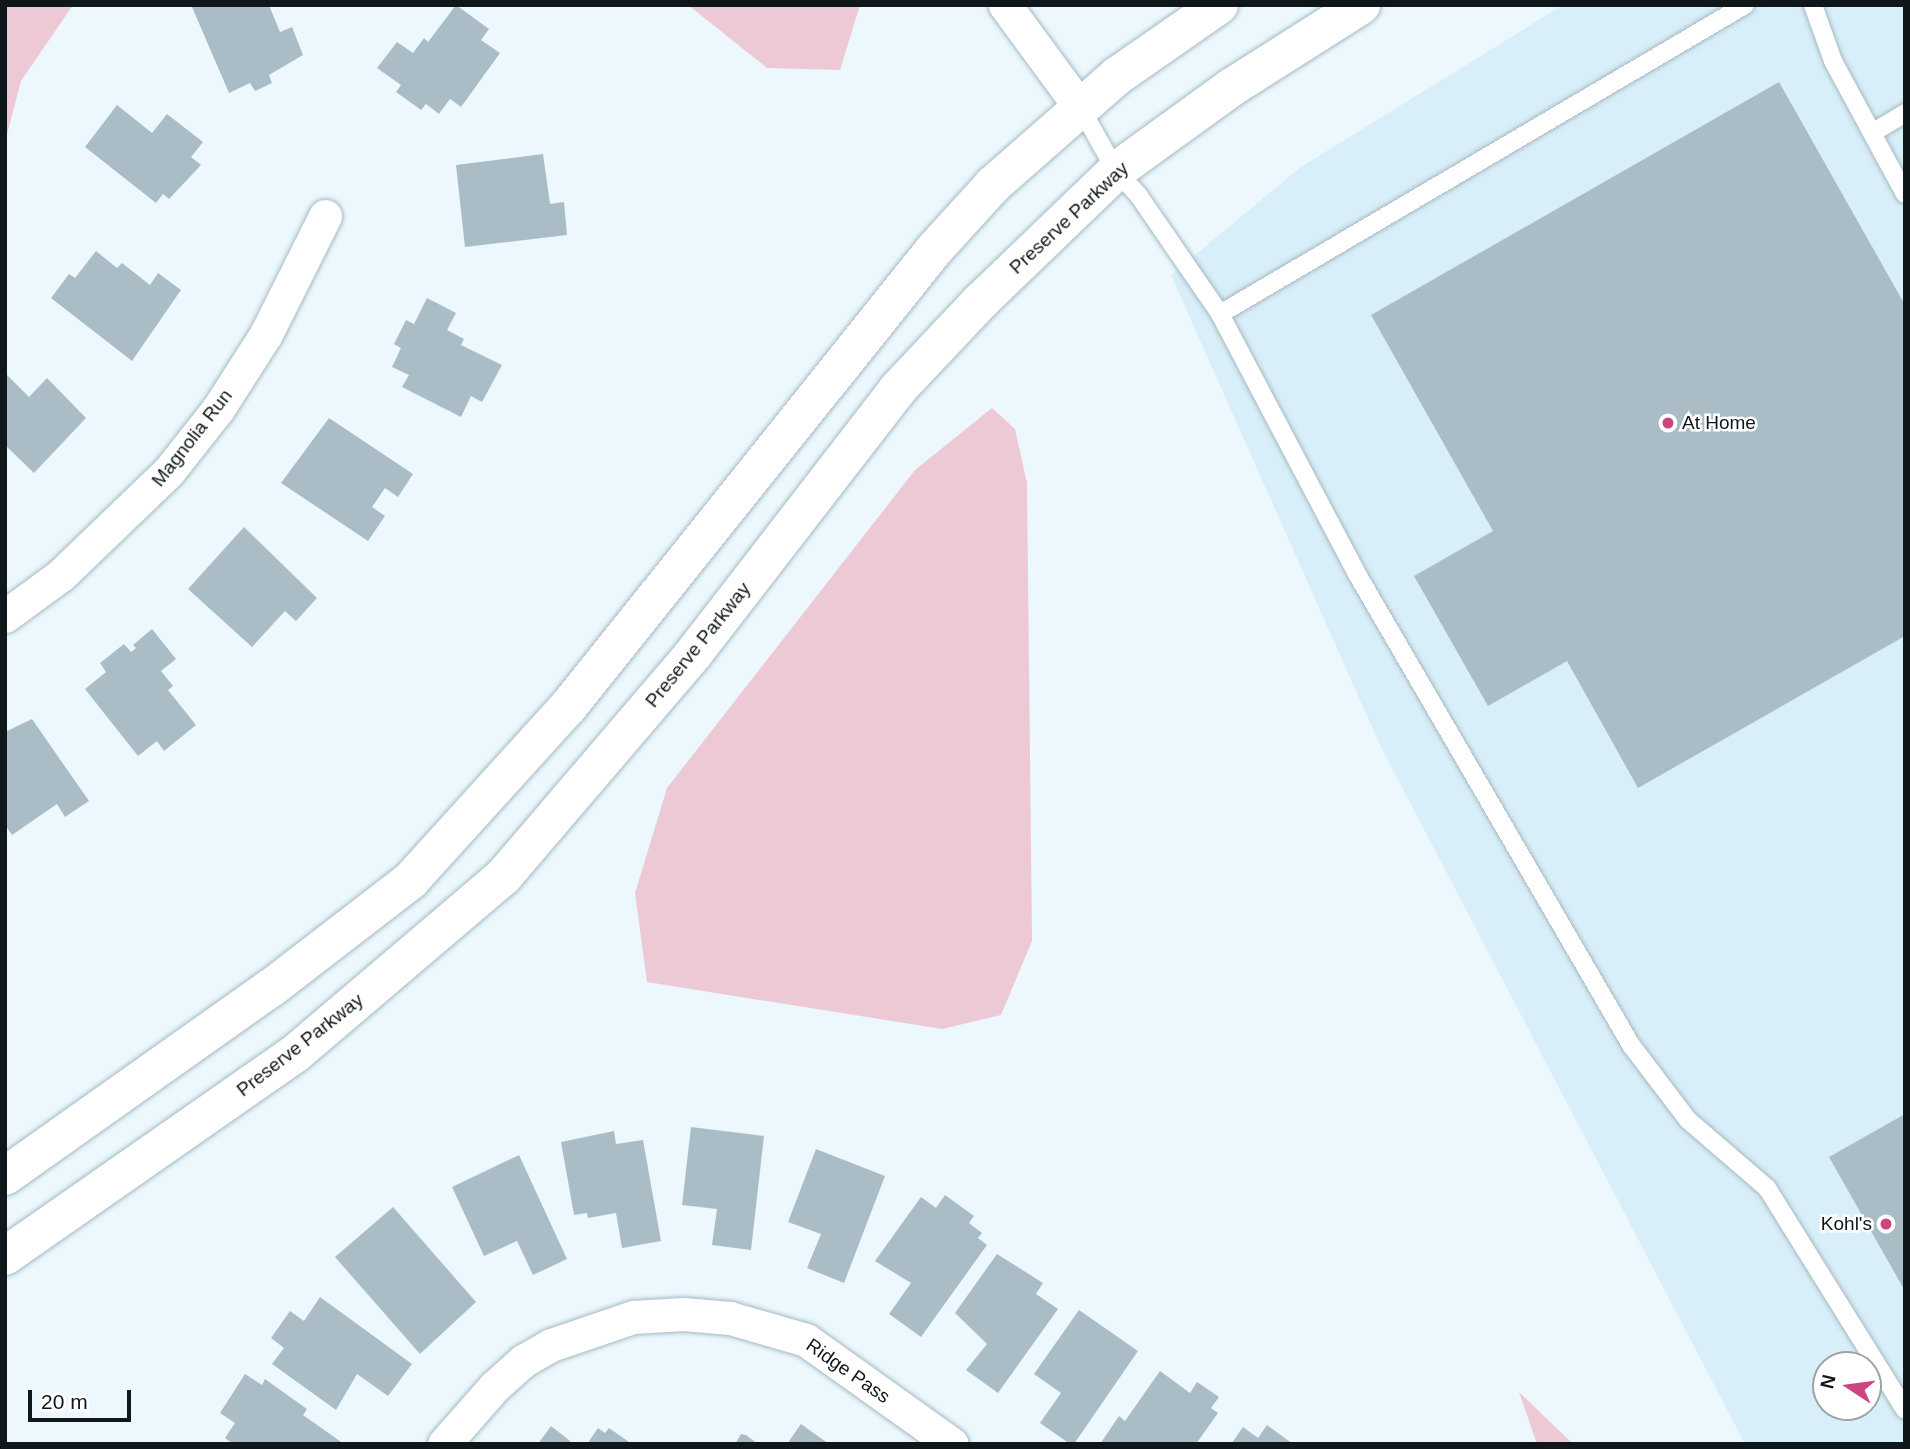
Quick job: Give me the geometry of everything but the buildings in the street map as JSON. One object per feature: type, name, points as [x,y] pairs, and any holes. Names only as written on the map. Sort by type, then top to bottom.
[{"type":"street","points":[[1005,5],[1080,107]]},
{"type":"street","points":[[5,1176],[271,988],[411,880],[568,707],[933,251],[993,185],[1080,107],[1219,5]]},
{"type":"street","name":"Preserve Parkway","points":[[5,1256],[296,1053],[503,877],[694,653],[897,390],[989,293],[1116,171],[1232,87],[1361,5]]},
{"type":"street","name":"Magnolia Run","points":[[5,616],[71,566],[169,471],[218,409],[266,334],[326,216]]},
{"type":"street","name":"Ridge Pass","points":[[444,1444],[494,1387],[523,1361],[551,1345],[633,1317],[683,1314],[730,1318],[806,1340],[952,1444]]},
{"type":"lane","points":[[1220,314],[1745,5]]},
{"type":"lane","points":[[1813,5],[1833,61],[1905,194]]},
{"type":"lane","points":[[1080,107],[1116,171],[1139,196],[1220,314],[1357,574],[1631,1045],[1688,1120],[1767,1188],[1905,1410]]},
{"type":"lane","points":[[1872,133],[1905,113]]},
{"type":"shaded area","points":[[5,5],[73,5],[21,81],[5,142]]},
{"type":"shaded area","points":[[688,5],[860,5],[840,70],[767,68]]},
{"type":"shaded area","points":[[1563,5],[1905,5],[1905,1444],[1745,1444],[1380,745],[1171,275],[1301,167]]},
{"type":"shaded area","points":[[992,408],[1015,429],[1027,483],[1032,941],[1001,1015],[942,1029],[647,982],[635,893],[667,788],[915,470]]},
{"type":"shaded area","points":[[1519,1392],[1573,1444],[1537,1444]]},
{"type":"place","name":"At Home","points":[[1668,423]]},
{"type":"place","name":"Kohl's","points":[[1886,1224]]}]
